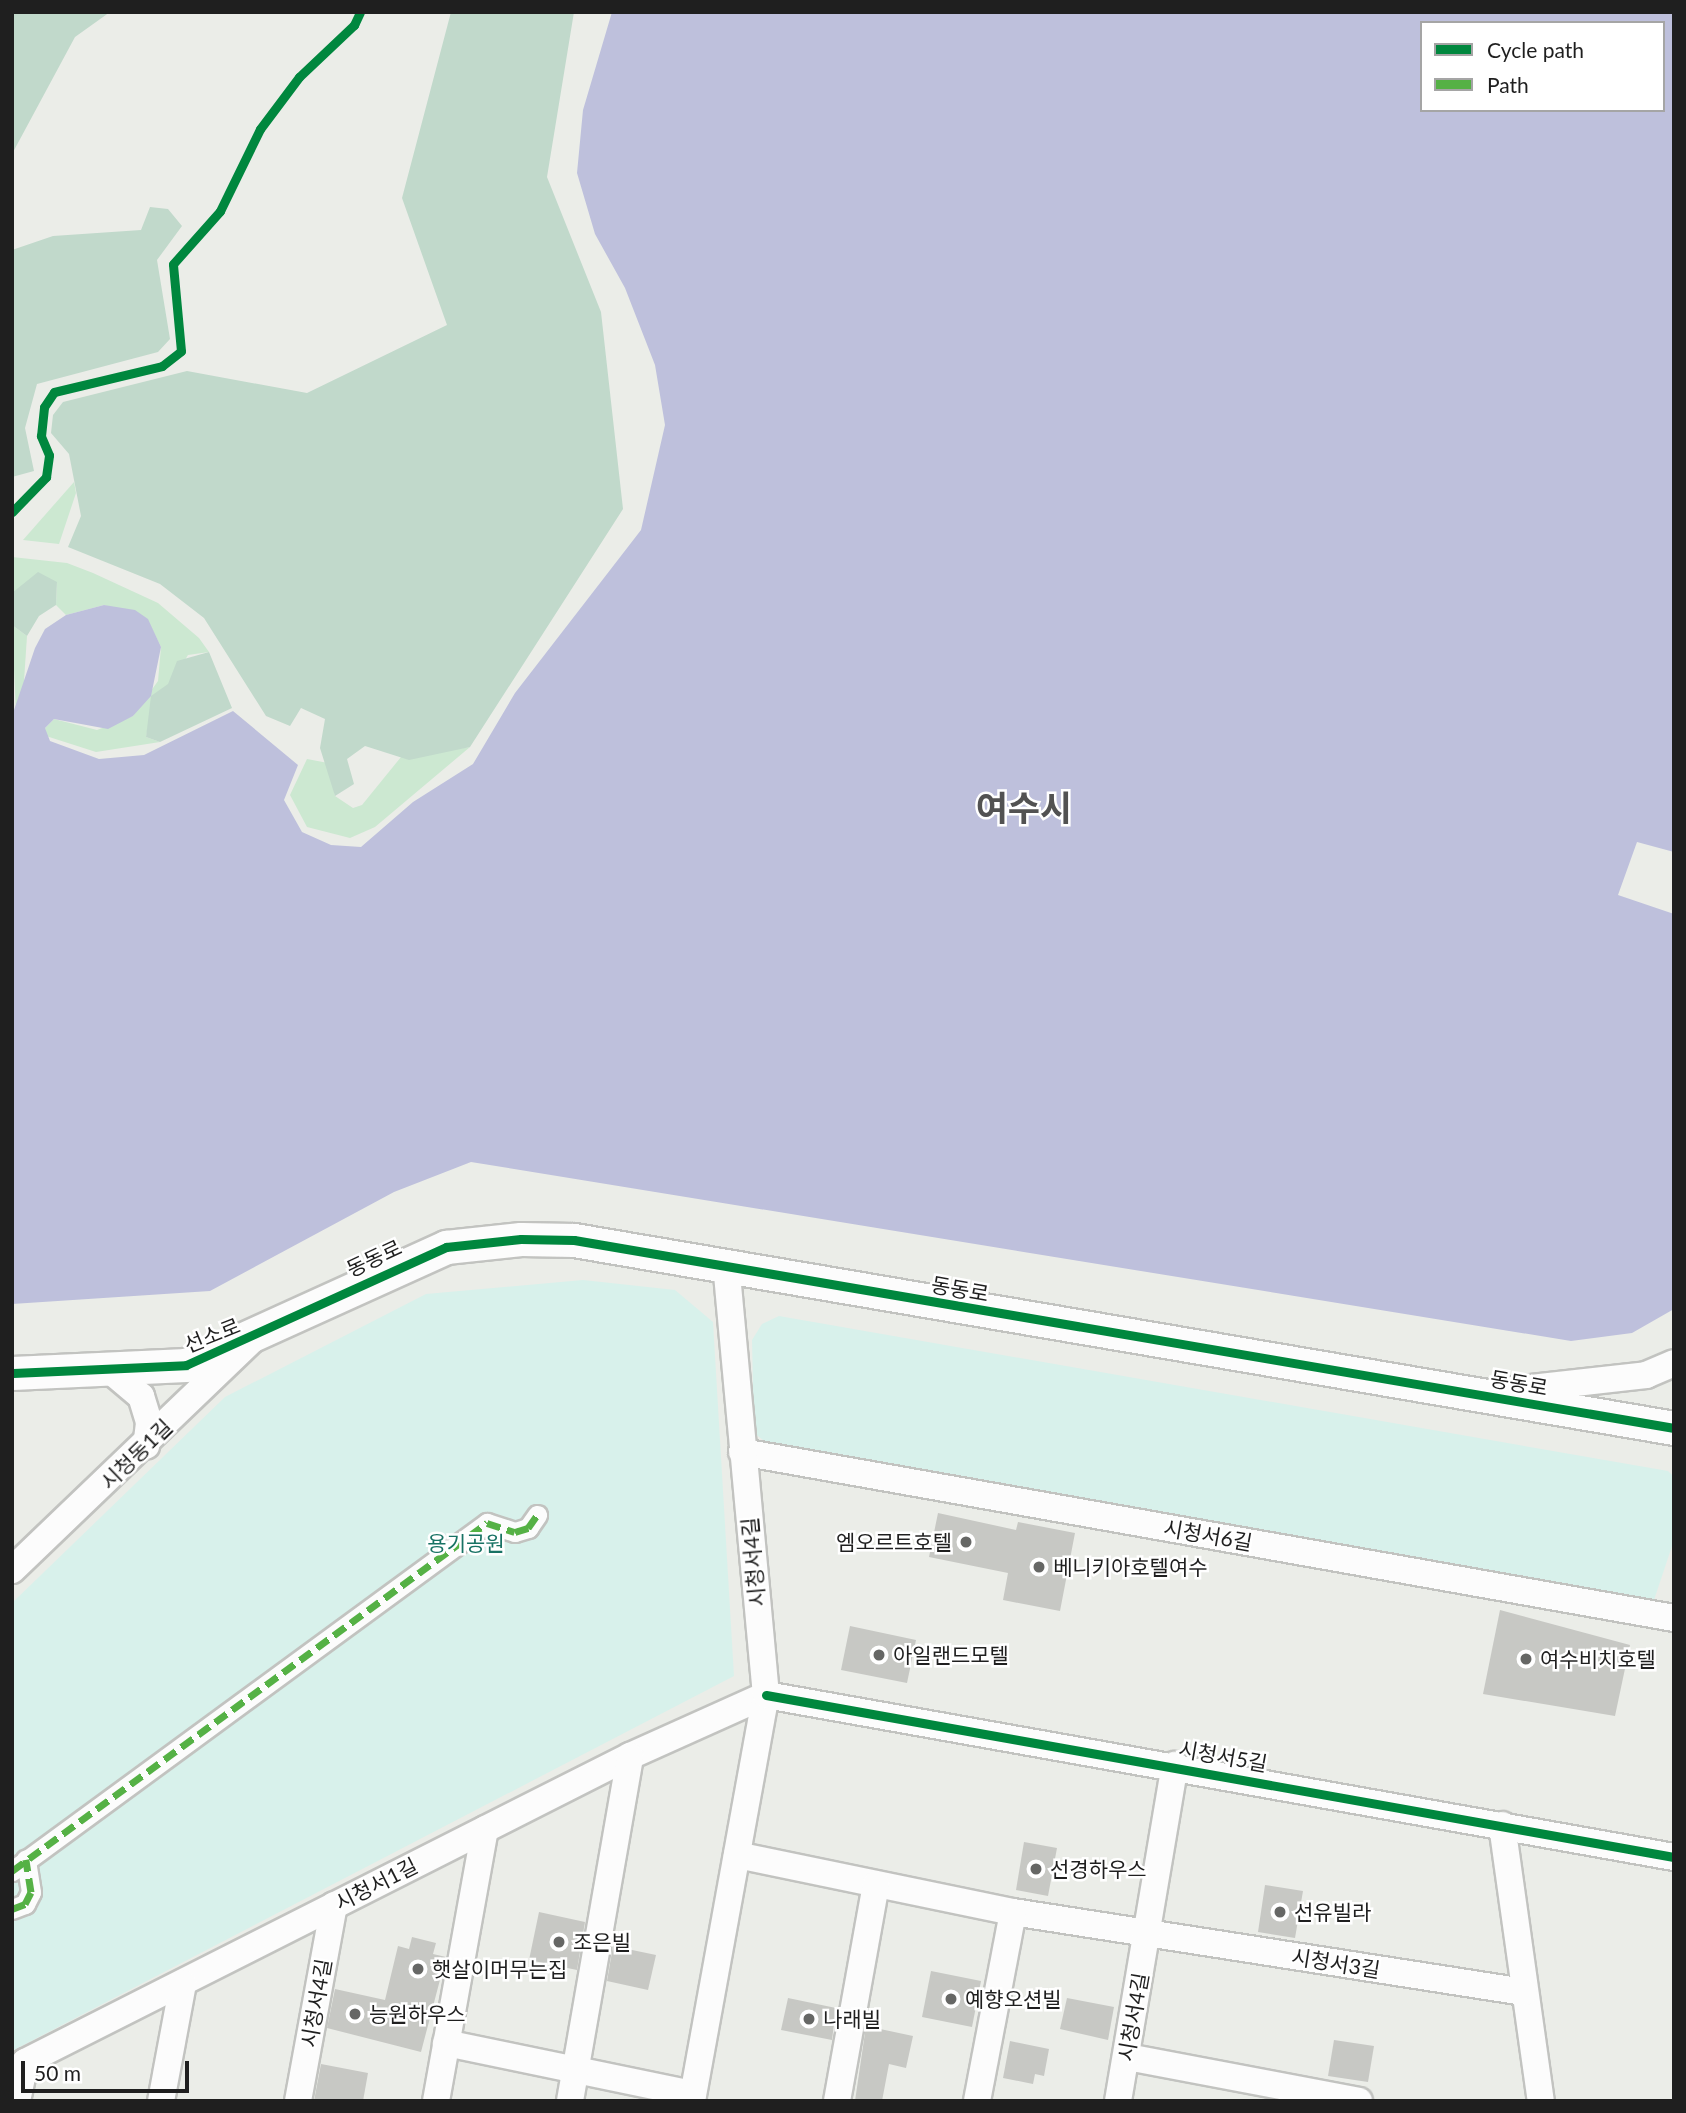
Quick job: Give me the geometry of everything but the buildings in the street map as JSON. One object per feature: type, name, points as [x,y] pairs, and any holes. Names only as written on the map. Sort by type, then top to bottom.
[{"type":"street","name":"동동로","points":[[257,1335],[394,1266],[482,1241],[575,1240],[1674,1428]]},
{"type":"street","name":"시청서4길","points":[[693,2097],[766,1695],[726,1267]]},
{"type":"street","name":"선소로","points":[[12,1373],[112,1373],[186,1365],[257,1335]]},
{"type":"street","name":"시청동1길","points":[[12,1570],[146,1446],[257,1335]]},
{"type":"street","points":[[1474,1393],[1584,1385],[1646,1375],[1674,1363]]},
{"type":"street","points":[[112,1373],[141,1396],[149,1423],[146,1446]]},
{"type":"street","name":"시청서6길","points":[[743,1452],[1674,1618]]},
{"type":"street","points":[[12,1909],[25,1904],[31,1892],[19,1865],[197,1740],[487,1523],[516,1532],[528,1528],[537,1515]]},
{"type":"street","name":"시청서1길","points":[[17,2101],[25,2062],[630,1756],[766,1695]]},
{"type":"street","name":"시청서5길","points":[[766,1695],[1175,1765],[1674,1857]]},
{"type":"street","points":[[570,2101],[630,1756]]},
{"type":"street","name":"시청서4길","points":[[1118,2101],[1175,1765]]},
{"type":"street","points":[[1502,1825],[1541,2101]]},
{"type":"street","points":[[436,2101],[485,1829]]},
{"type":"street","points":[[737,1855],[1013,1912],[1147,1933]]},
{"type":"street","points":[[837,2101],[876,1884]]},
{"type":"street","name":"시청서4길","points":[[298,2101],[334,1905]]},
{"type":"street","points":[[977,2101],[1013,1912]]},
{"type":"street","name":"시청서3길","points":[[1147,1933],[1524,1992]]},
{"type":"street","points":[[161,2101],[183,1983]]},
{"type":"street","points":[[446,2043],[693,2097]]},
{"type":"street","points":[[1127,2057],[1359,2101]]},
{"type":"green space","points":[[12,12],[110,12],[75,37],[12,154]]},
{"type":"green space","points":[[451,12],[574,12],[547,177],[601,312],[623,509],[470,747],[409,760],[365,746],[347,759],[354,784],[335,796],[320,748],[325,719],[301,708],[290,726],[266,716],[204,618],[160,584],[68,547],[81,516],[69,454],[51,433],[53,415],[63,402],[187,371],[307,393],[447,325],[402,198]]},
{"type":"green space","points":[[150,207],[168,209],[182,226],[157,260],[170,339],[158,352],[37,384],[25,428],[34,471],[12,477],[12,250],[53,236],[141,230]]},
{"type":"green space","points":[[74,482],[76,493],[59,544],[23,540]]},
{"type":"green space","points":[[12,557],[67,563],[93,573],[158,603],[199,638],[209,652],[188,655],[150,717],[146,737],[160,742],[96,752],[46,736],[45,728],[54,719],[97,730],[133,716],[158,681],[161,647],[147,619],[104,605],[66,615],[56,605],[57,582],[12,593]]},
{"type":"green space","points":[[38,572],[57,582],[56,605],[39,616],[27,636],[12,625],[12,593]]},
{"type":"green space","points":[[12,625],[27,636],[23,696],[16,714]]},
{"type":"green space","points":[[209,652],[232,708],[160,742],[146,737],[151,696],[168,684],[177,661]]},
{"type":"green space","points":[[470,747],[375,827],[350,838],[307,827],[290,795],[307,759],[328,763],[335,796],[353,808],[362,805],[401,757]]},
{"type":"green space","name":"용기공원","points":[[583,1280],[675,1290],[713,1322],[734,1676],[12,2051],[12,1603],[225,1397],[426,1294]]},
{"type":"green space","points":[[779,1316],[1668,1471],[1674,1477],[1674,1540],[1654,1600],[768,1444],[754,1433],[752,1340],[762,1324]]},
{"type":"shaded area","points":[[612,12],[1674,12],[1674,852],[1637,842],[1618,895],[1674,914],[1674,1309],[1632,1333],[1571,1341],[471,1162],[394,1192],[210,1291],[12,1304],[12,716],[35,648],[45,629],[66,615],[104,605],[135,610],[148,619],[161,647],[151,696],[133,716],[108,729],[54,719],[45,728],[50,741],[99,759],[144,755],[233,711],[298,765],[284,800],[302,832],[331,845],[361,847],[413,802],[473,764],[515,693],[641,530],[665,425],[655,365],[625,288],[595,234],[577,173],[583,110]]},
{"type":"marked path","points":[[12,1871],[487,1523],[515,1532],[528,1528],[537,1515]]},
{"type":"marked path","points":[[12,1909],[25,1904],[31,1892],[26,1859]]},
{"type":"cycle path","points":[[12,512],[46,477],[49,455],[41,436],[44,407],[54,392],[162,366],[181,351],[173,264],[220,211],[260,129],[299,77],[354,25],[360,12]]},
{"type":"cycle path","points":[[12,1373],[186,1365],[446,1247],[521,1239],[574,1240],[1674,1428]]},
{"type":"cycle path","points":[[766,1695],[1674,1857]]},
{"type":"place","name":"엠오르트호텔","points":[[966,1542]]},
{"type":"place","name":"베니키아호텔여수","points":[[1039,1567]]},
{"type":"place","name":"아일랜드모텔","points":[[879,1655]]},
{"type":"place","name":"여수비치호텔","points":[[1526,1659]]},
{"type":"place","name":"선경하우스","points":[[1036,1869]]},
{"type":"place","name":"선유빌라","points":[[1280,1912]]},
{"type":"place","name":"조은빌","points":[[559,1942]]},
{"type":"place","name":"햇살이머무는집","points":[[418,1969]]},
{"type":"place","name":"예향오션빌","points":[[951,1999]]},
{"type":"place","name":"능원하우스","points":[[355,2014]]},
{"type":"place","name":"나래빌","points":[[809,2019]]},
{"type":"district","name":"여수시","points":[[1024,807]]}]
